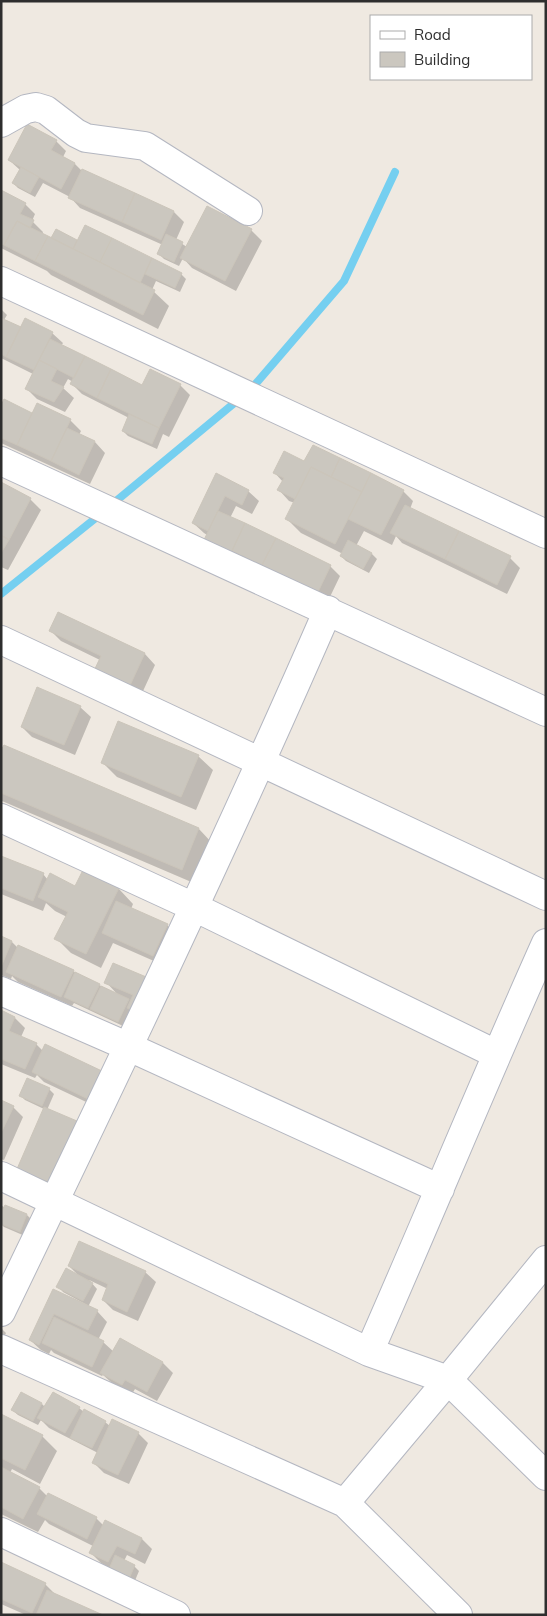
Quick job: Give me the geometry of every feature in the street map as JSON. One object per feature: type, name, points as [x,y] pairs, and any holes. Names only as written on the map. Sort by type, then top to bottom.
[{"type":"street","points":[[1,123],[26,109],[46,110],[76,133],[86,138],[145,146],[248,211]]},
{"type":"street","points":[[1,281],[546,534]]},
{"type":"street","points":[[1,462],[328,610],[546,712]]},
{"type":"street","points":[[1,1312],[129,1047],[262,762],[328,610]]},
{"type":"street","points":[[1,640],[546,896]]},
{"type":"street","points":[[1,818],[194,907],[496,1054]]},
{"type":"street","points":[[369,1352],[496,1054],[546,944]]},
{"type":"street","points":[[1,991],[129,1047],[440,1189]]},
{"type":"street","points":[[1,1176],[55,1200],[369,1352],[448,1380],[546,1476]]},
{"type":"street","points":[[345,1503],[546,1260]]},
{"type":"street","points":[[1,1350],[345,1503],[458,1615]]},
{"type":"street","points":[[1,1532],[176,1615]]},
{"type":"building","points":[[27,124],[57,140],[51,150],[75,163],[61,189],[8,160]]},
{"type":"building","points":[[21,167],[39,177],[30,193],[12,183]]},
{"type":"building","points":[[82,169],[135,193],[122,222],[68,198]]},
{"type":"building","points":[[1,190],[26,203],[20,214],[34,220],[30,228],[17,221],[4,245],[1,244]]},
{"type":"building","points":[[135,193],[174,211],[161,240],[122,222]]},
{"type":"building","points":[[207,206],[252,229],[225,281],[180,258]]},
{"type":"building","points":[[17,221],[48,236],[35,261],[4,245]]},
{"type":"building","points":[[85,225],[112,238],[100,262],[73,249]]},
{"type":"building","points":[[56,229],[77,240],[73,249],[51,238]]},
{"type":"building","points":[[166,234],[183,242],[174,262],[157,254]]},
{"type":"building","points":[[48,236],[155,290],[143,315],[35,261]]},
{"type":"building","points":[[112,238],[152,258],[140,283],[100,262]]},
{"type":"building","points":[[152,258],[182,273],[175,288],[145,274]]},
{"type":"building","points":[[1,318],[21,327],[6,357],[1,354]]},
{"type":"building","points":[[25,318],[53,332],[34,370],[6,357]]},
{"type":"building","points":[[50,339],[85,356],[74,378],[39,360]]},
{"type":"building","points":[[85,356],[111,369],[97,398],[70,384]]},
{"type":"building","points":[[39,360],[57,369],[51,381],[64,387],[54,402],[25,389]]},
{"type":"building","points":[[111,369],[142,385],[150,369],[181,384],[159,428],[97,398]]},
{"type":"building","points":[[4,399],[32,413],[17,445],[1,438],[1,406]]},
{"type":"building","points":[[37,403],[71,419],[51,461],[17,445]]},
{"type":"building","points":[[129,414],[159,428],[152,444],[122,431]]},
{"type":"building","points":[[67,428],[95,441],[79,475],[51,461]]},
{"type":"building","points":[[313,445],[340,458],[331,477],[311,467],[295,499],[277,490],[284,478],[273,473],[284,451],[304,461]]},
{"type":"building","points":[[340,458],[371,473],[362,492],[331,477]]},
{"type":"building","points":[[311,467],[362,492],[335,544],[285,519]]},
{"type":"building","points":[[216,473],[249,490],[242,505],[225,496],[208,531],[192,523]]},
{"type":"building","points":[[371,473],[404,490],[381,535],[348,519]]},
{"type":"building","points":[[1,482],[31,498],[9,540],[1,535]]},
{"type":"building","points":[[405,505],[459,531],[445,559],[390,533]]},
{"type":"building","points":[[218,511],[245,523],[229,557],[202,544]]},
{"type":"building","points":[[245,523],[276,538],[262,565],[232,551]]},
{"type":"building","points":[[459,531],[511,556],[497,585],[445,559]]},
{"type":"building","points":[[1,535],[9,540],[1,553]]},
{"type":"building","points":[[276,538],[331,565],[318,592],[262,565]]},
{"type":"building","points":[[348,540],[372,553],[363,569],[340,556]]},
{"type":"building","points":[[58,612],[145,653],[127,692],[92,675],[101,656],[49,631]]},
{"type":"building","points":[[37,687],[81,706],[64,745],[21,727]]},
{"type":"building","points":[[118,721],[199,755],[181,797],[101,763]]},
{"type":"building","points":[[4,745],[199,828],[182,870],[1,793],[1,750]]},
{"type":"building","points":[[1,856],[44,873],[33,901],[1,888]]},
{"type":"building","points":[[83,870],[119,888],[86,954],[54,939],[68,912],[38,897],[50,873],[75,886]]},
{"type":"building","points":[[116,901],[168,924],[153,956],[102,933]]},
{"type":"building","points":[[1,936],[12,941],[1,967]]},
{"type":"building","points":[[18,945],[74,970],[61,997],[6,972]]},
{"type":"building","points":[[113,963],[151,979],[136,1012],[127,1008],[133,995],[104,983]]},
{"type":"building","points":[[75,972],[100,984],[88,1008],[64,997]]},
{"type":"building","points":[[101,986],[129,999],[118,1022],[90,1009]]},
{"type":"building","points":[[1,1010],[15,1017],[9,1031],[37,1043],[25,1069],[1,1059]]},
{"type":"building","points":[[45,1044],[104,1072],[90,1100],[32,1072]]},
{"type":"building","points":[[27,1078],[50,1088],[42,1106],[19,1096]]},
{"type":"building","points":[[1,1100],[14,1106],[1,1133]]},
{"type":"building","points":[[44,1107],[84,1124],[58,1186],[17,1169]]},
{"type":"building","points":[[5,1205],[27,1214],[20,1232],[1,1224],[1,1213]]},
{"type":"building","points":[[79,1241],[146,1271],[127,1312],[102,1300],[108,1284],[68,1266]]},
{"type":"building","points":[[66,1268],[93,1283],[83,1301],[56,1287]]},
{"type":"building","points":[[53,1289],[98,1310],[88,1330],[54,1314],[39,1345],[29,1340]]},
{"type":"building","points":[[54,1317],[104,1341],[92,1367],[42,1343]]},
{"type":"building","points":[[120,1338],[163,1362],[147,1392],[125,1380],[122,1385],[100,1373]]},
{"type":"building","points":[[21,1392],[42,1403],[33,1421],[11,1410]]},
{"type":"building","points":[[53,1392],[80,1407],[65,1433],[37,1418]]},
{"type":"building","points":[[84,1409],[106,1421],[92,1448],[70,1438]]},
{"type":"building","points":[[1,1414],[43,1435],[25,1470],[1,1458]]},
{"type":"building","points":[[112,1419],[139,1432],[118,1475],[92,1463]]},
{"type":"building","points":[[1,1467],[40,1487],[23,1519],[1,1507]]},
{"type":"building","points":[[48,1493],[97,1517],[87,1539],[37,1514]]},
{"type":"building","points":[[105,1520],[142,1538],[135,1554],[117,1546],[108,1562],[89,1553]]},
{"type":"building","points":[[115,1555],[135,1565],[129,1579],[109,1569]]},
{"type":"building","points":[[1,1562],[46,1583],[32,1613],[1,1599]]},
{"type":"building","points":[[47,1590],[103,1615],[36,1615]]},
{"type":"waterway","points":[[253,387],[344,281],[395,172]]},
{"type":"waterway","points":[[110,506],[238,400]]},
{"type":"waterway","points":[[1,594],[97,517]]}]
